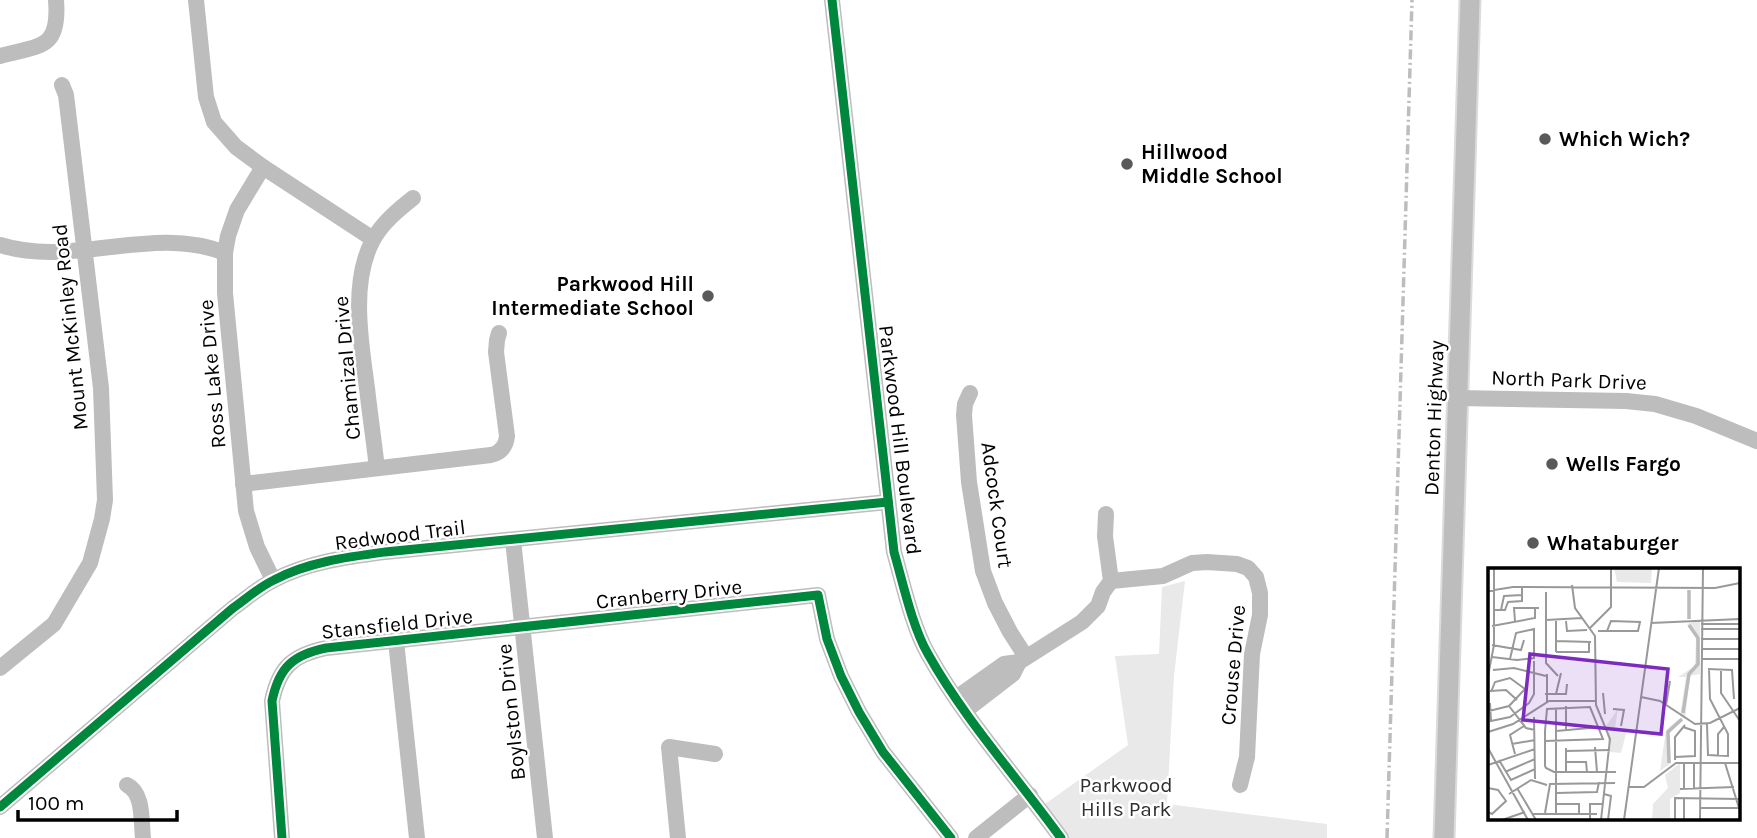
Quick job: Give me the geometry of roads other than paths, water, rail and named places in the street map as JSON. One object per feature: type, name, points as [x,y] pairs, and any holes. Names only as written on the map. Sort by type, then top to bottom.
[{"type":"main road","name":"Denton Highway","points":[[1444,838],[1469,0]]},
{"type":"street","points":[[0,56],[47,43],[57,23],[56,0]]},
{"type":"street","points":[[196,0],[206,97],[214,122],[236,146],[262,167],[373,239]]},
{"type":"street","name":"Parkwood Hill Boulevard","points":[[832,0],[894,551],[910,609],[926,652],[961,704],[1061,838]]},
{"type":"street","name":"Mount McKinley Road","points":[[0,668],[54,624],[97,566],[105,499],[101,388],[66,95],[62,85]]},
{"type":"street","name":"Ross Lake Drive","points":[[262,167],[237,210],[228,236],[225,253],[225,293],[243,484],[251,529],[273,580]]},
{"type":"street","name":"Chamizal Drive","points":[[377,468],[362,348],[361,282],[365,259],[373,239],[392,215],[413,198]]},
{"type":"street","points":[[0,245],[46,253],[143,244],[173,244],[211,247],[225,253]]},
{"type":"street","points":[[243,484],[495,454],[502,449],[507,436],[496,352],[499,333]]},
{"type":"street","name":"Adcock Court","points":[[970,393],[965,404],[965,429],[969,482],[983,571],[1022,660]]},
{"type":"street","name":"North Park Drive","points":[[1457,398],[1626,401],[1655,404],[1696,415],[1757,441]]},
{"type":"street","name":"Redwood Trail","points":[[0,807],[233,608],[273,580],[303,568],[353,556],[888,502]]},
{"type":"street","points":[[961,704],[1004,664],[1022,660],[1082,622],[1098,606],[1111,581],[1105,536],[1106,514]]},
{"type":"street","name":"Boylston Drive","points":[[513,540],[545,838]]},
{"type":"street","name":"Crouse Drive","points":[[1111,581],[1163,576],[1192,564],[1207,562],[1237,564],[1248,568],[1256,577],[1260,593],[1260,615],[1252,654],[1247,757],[1240,785]]},
{"type":"street","name":"Cranberry Drive","points":[[523,628],[818,595],[827,639],[859,712],[883,752],[951,838]]},
{"type":"street","name":"Stansfield Drive","points":[[282,838],[272,701],[282,671],[292,661],[307,652],[326,648],[523,628]]},
{"type":"street","points":[[396,641],[417,838]]},
{"type":"street","points":[[678,838],[669,747],[715,754]]},
{"type":"street","points":[[127,785],[132,787],[138,796],[143,838]]},
{"type":"street","points":[[976,838],[1030,795]]},
{"type":"railway","points":[[1387,838],[1412,0]]},
{"type":"place","name":"Which Wich?","points":[[1545,139]]},
{"type":"place","name":"Hillwood Middle School","points":[[1127,164]]},
{"type":"place","name":"Parkwood Hill Intermediate School","points":[[708,296]]},
{"type":"place","name":"Wells Fargo","points":[[1552,464]]},
{"type":"place","name":"Whataburger","points":[[1533,543]]},
{"type":"park label","name":"Parkwood Hills Park","points":[[1126,797]]}]
